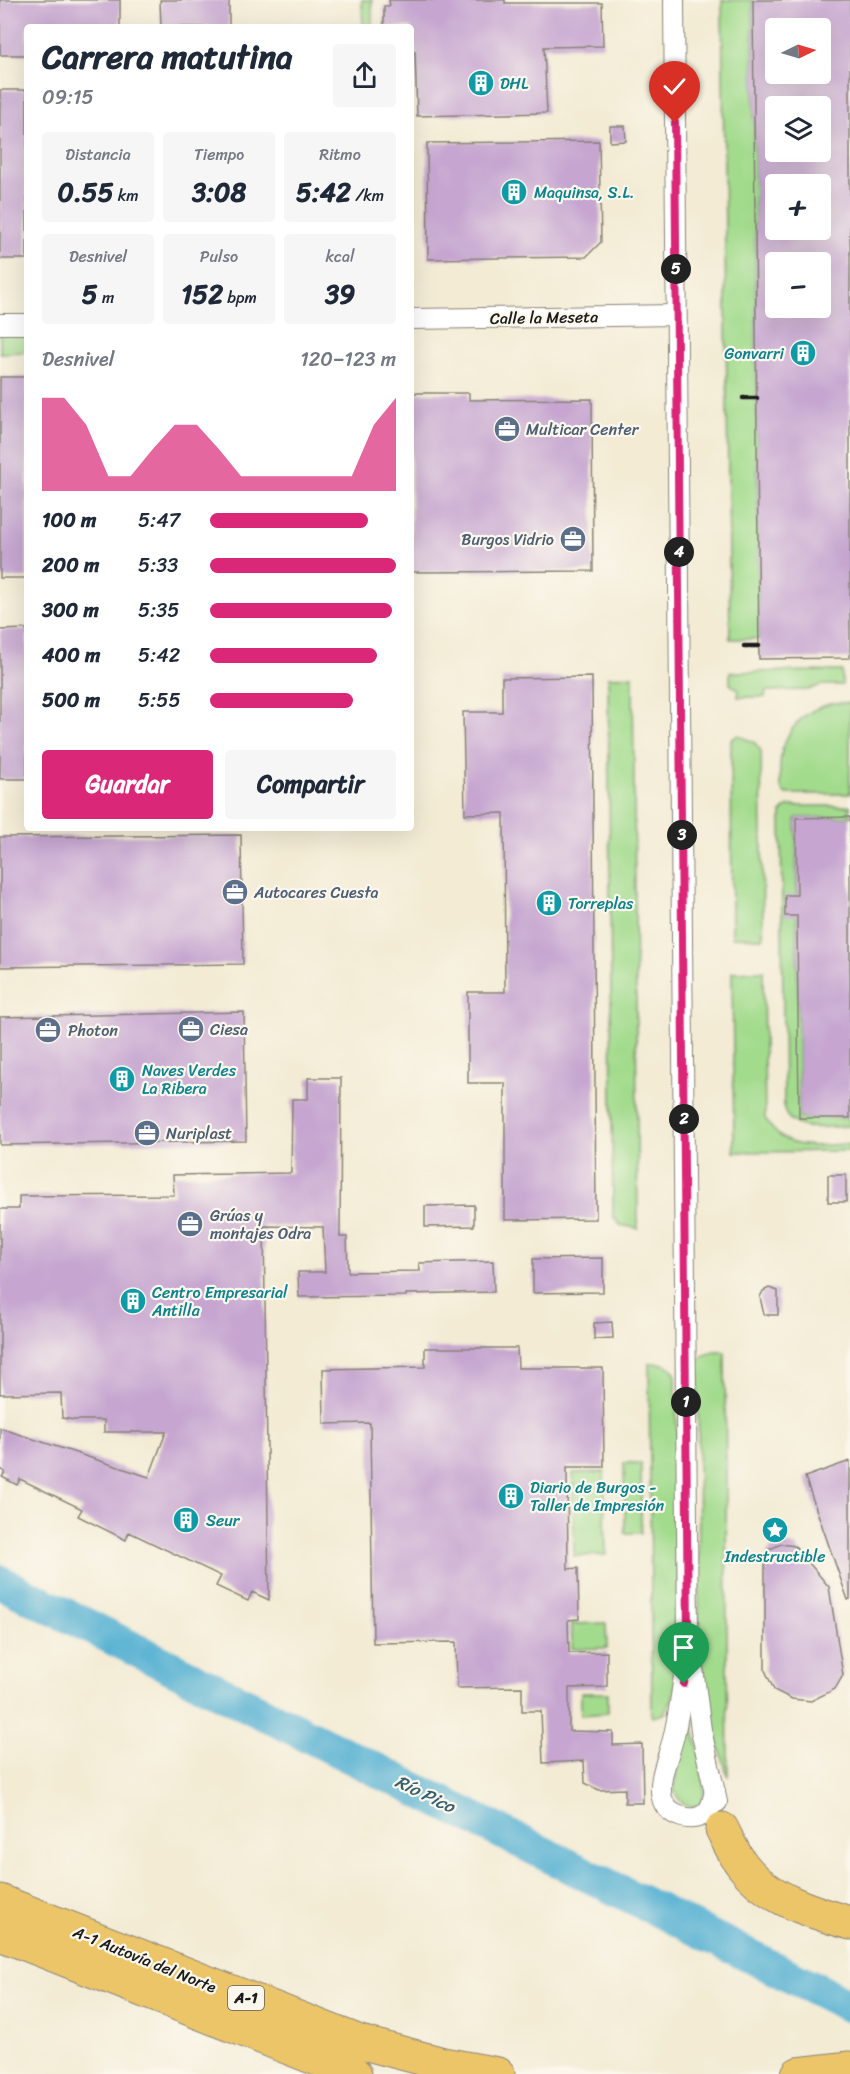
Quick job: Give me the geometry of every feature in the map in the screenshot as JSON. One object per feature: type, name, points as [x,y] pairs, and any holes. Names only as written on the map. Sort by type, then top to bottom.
[{"type":"highway","points":[[722,1829],[741,1864],[768,1890],[813,1912],[850,1923]]},
{"type":"highway","name":"A-1 Autovía del Norte","points":[[0,1901],[360,2043],[443,2064],[498,2074]]},
{"type":"highway","name":"A-1 Autovía del Norte","points":[[0,1934],[355,2074]]},
{"type":"highway","points":[[798,2074],[850,2068]]},
{"type":"street","points":[[674,0],[688,1639],[684,1684],[663,1776],[662,1798],[671,1812],[688,1819],[700,1817],[708,1811],[715,1791]]},
{"type":"street","name":"Calle la Meseta","points":[[414,319],[676,315]]},
{"type":"street","points":[[0,324],[24,324]]},
{"type":"street","points":[[688,1639],[701,1730],[722,1829]]},
{"type":"green space","points":[[362,0],[372,0],[372,24],[363,24]]},
{"type":"green space","points":[[722,0],[753,0],[759,639],[730,639]]},
{"type":"green space","points":[[0,334],[24,334],[24,352],[0,353]]},
{"type":"green space","points":[[842,671],[842,685],[821,685],[808,690],[766,691],[765,697],[738,697],[739,690],[730,684],[730,672]]},
{"type":"green space","points":[[633,676],[638,1228],[620,1225],[613,1216],[608,677]]},
{"type":"green space","points":[[833,703],[850,703],[850,794],[786,794],[781,787],[780,772],[787,737],[793,727],[810,712]]},
{"type":"green space","points":[[738,735],[755,743],[761,751],[763,938],[732,937],[731,740]]},
{"type":"green space","points":[[850,806],[850,817],[796,818],[799,1118],[850,1118],[850,1126],[822,1128],[803,1126],[789,1118],[784,1110],[781,813],[787,807]]},
{"type":"green space","points":[[763,971],[765,1118],[773,1129],[791,1142],[813,1146],[850,1144],[850,1151],[734,1152],[732,972]]},
{"type":"green space","points":[[714,1352],[725,1352],[728,1777],[707,1704],[701,1657],[699,1610],[698,1363],[702,1356]]},
{"type":"green space","points":[[649,1363],[669,1366],[676,1376],[680,1640],[673,1698],[664,1714],[652,1717]]},
{"type":"green space","points":[[624,1463],[641,1463],[641,1533],[625,1533]]},
{"type":"green space","points":[[604,1472],[606,1555],[574,1556],[573,1473]]},
{"type":"green space","points":[[606,1623],[607,1648],[572,1649],[572,1624]]},
{"type":"green space","points":[[581,1693],[608,1693],[608,1713],[581,1715]]},
{"type":"green space","points":[[689,1705],[704,1787],[702,1801],[694,1806],[689,1806],[679,1799],[674,1788]]},
{"type":"building","points":[[0,0],[120,0],[120,24],[24,24],[24,55],[0,55]]},
{"type":"building","points":[[160,0],[229,0],[229,24],[161,24]]},
{"type":"building","name":"DHL","points":[[389,0],[602,3],[603,46],[544,47],[547,113],[417,116],[414,24],[384,24],[384,6],[390,6]]},
{"type":"building","name":"Gonvarri","points":[[753,0],[850,0],[850,658],[759,659]]},
{"type":"building","points":[[0,90],[24,90],[24,259],[0,259]]},
{"type":"building","points":[[610,126],[625,126],[626,141],[610,142]]},
{"type":"building","name":"Maquinsa, S.L.","points":[[599,141],[601,242],[586,257],[428,259],[427,143]]},
{"type":"building","points":[[0,377],[24,377],[24,578],[0,578]]},
{"type":"building","points":[[414,393],[469,393],[469,400],[592,399],[593,571],[414,572]]},
{"type":"building","points":[[24,629],[24,779],[0,779],[0,630]]},
{"type":"building","name":"Torreplas","points":[[592,677],[596,1219],[505,1220],[505,1083],[468,1083],[468,992],[505,992],[504,813],[465,814],[463,712],[502,712],[502,678]]},
{"type":"building","points":[[850,817],[850,1118],[799,1118],[797,916],[785,916],[785,895],[797,895],[796,818]]},
{"type":"building","points":[[241,835],[243,964],[0,967],[0,837]]},
{"type":"building","name":"Naves Verdes La Ribera","points":[[244,1012],[246,1141],[0,1145],[0,1017]]},
{"type":"building","name":"Centro Empresarial Antilla","points":[[308,1078],[341,1078],[340,1237],[347,1237],[348,1272],[420,1271],[419,1263],[493,1261],[494,1292],[299,1297],[298,1272],[325,1272],[323,1227],[264,1226],[269,1600],[252,1592],[248,1601],[216,1586],[221,1576],[129,1532],[126,1540],[78,1516],[82,1509],[20,1479],[17,1485],[2,1477],[5,1472],[0,1469],[0,1428],[149,1477],[166,1432],[104,1432],[104,1420],[62,1418],[61,1393],[0,1394],[0,1209],[19,1209],[19,1196],[174,1195],[173,1175],[291,1173],[292,1099],[308,1099]]},
{"type":"building","points":[[828,1175],[846,1175],[846,1202],[828,1202]]},
{"type":"building","points":[[474,1205],[474,1226],[425,1227],[425,1206]]},
{"type":"building","points":[[603,1258],[603,1292],[533,1293],[533,1259]]},
{"type":"building","points":[[769,1288],[778,1291],[778,1315],[764,1315],[760,1297],[763,1291]]},
{"type":"building","points":[[612,1322],[613,1338],[594,1339],[594,1323]]},
{"type":"building","name":"Diario de Burgos - Taller de Impresión","points":[[425,1348],[517,1348],[518,1368],[603,1368],[604,1467],[567,1467],[568,1569],[578,1568],[579,1619],[568,1620],[569,1653],[607,1652],[607,1687],[569,1688],[569,1731],[613,1732],[613,1745],[642,1744],[643,1803],[625,1803],[625,1789],[599,1790],[585,1783],[584,1761],[543,1763],[541,1711],[522,1711],[522,1687],[457,1688],[456,1642],[373,1643],[370,1423],[324,1424],[323,1369],[425,1367]]},
{"type":"building","points":[[850,1461],[850,1599],[848,1600],[805,1477]]},
{"type":"building","points":[[781,1544],[795,1546],[829,1587],[843,1675],[835,1689],[811,1701],[792,1699],[774,1690],[765,1670],[765,1558],[770,1549]]},
{"type":"waterway","name":"Río Pico","points":[[0,1582],[850,2006]]},
{"type":"railway","points":[[743,398],[757,398]]},
{"type":"railway","points":[[744,646],[759,646]]},
{"type":"place","name":"DHL","points":[[481,83]]},
{"type":"place","name":"Maquinsa, S.L.","points":[[514,192]]},
{"type":"place","name":"Gonvarri","points":[[803,353]]},
{"type":"place","name":"Multicar Center","points":[[507,429]]},
{"type":"place","name":"Burgos Vidrio","points":[[573,539]]},
{"type":"place","name":"Autocares Cuesta","points":[[235,892]]},
{"type":"place","name":"Torreplas","points":[[549,903]]},
{"type":"place","name":"Ciesa","points":[[191,1029]]},
{"type":"place","name":"Photon","points":[[48,1030]]},
{"type":"place","name":"Naves Verdes La Ribera","points":[[122,1079]]},
{"type":"place","name":"Nuriplast","points":[[147,1133]]},
{"type":"place","name":"Grúas y montajes Odra","points":[[190,1224]]},
{"type":"place","name":"Centro Empresarial Antilla","points":[[133,1301]]},
{"type":"place","name":"Diario de Burgos - Taller de Impresión","points":[[511,1496]]},
{"type":"place","name":"Seur","points":[[186,1520]]},
{"type":"place","name":"Indestructible","points":[[775,1530]]},
{"type":"route","points":[[675,123],[688,1639],[684,1684]]}]
